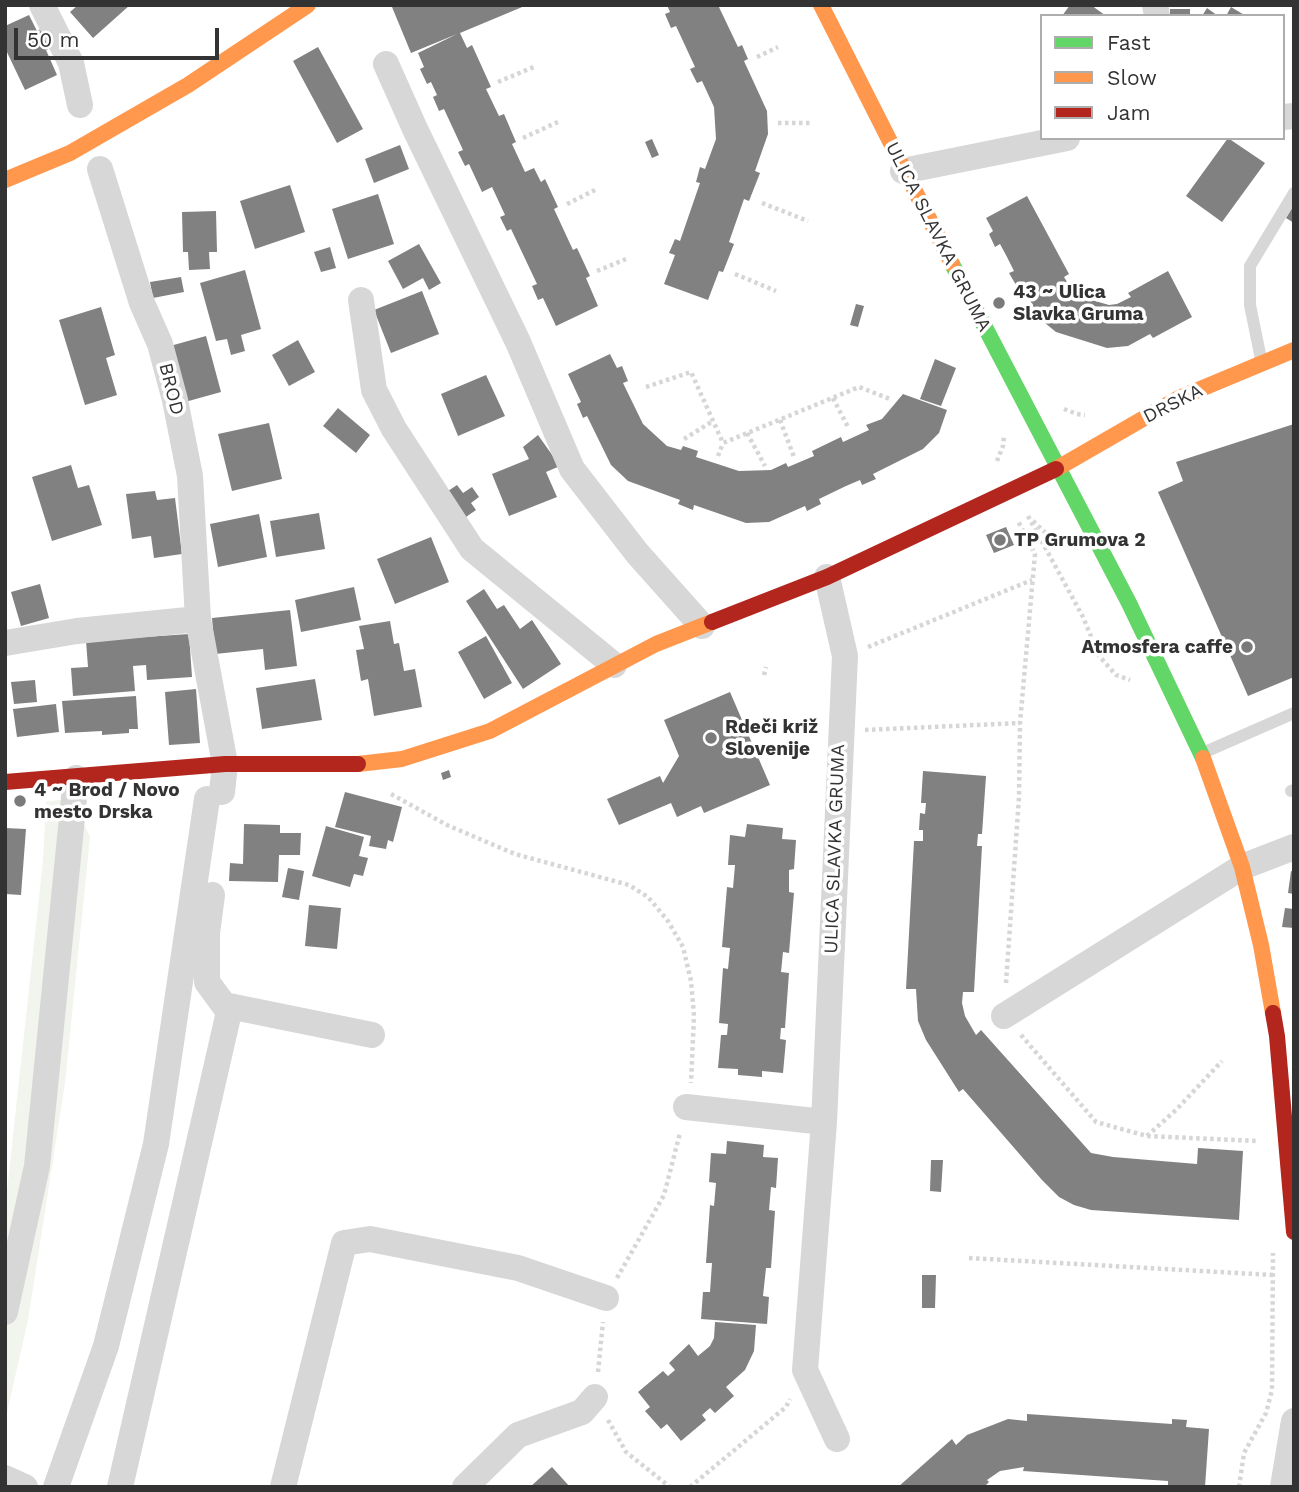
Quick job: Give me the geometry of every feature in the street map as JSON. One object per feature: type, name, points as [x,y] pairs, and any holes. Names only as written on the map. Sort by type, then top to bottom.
[{"type":"street","points":[[42,5],[71,63],[80,105]]},
{"type":"street","points":[[5,180],[81,146],[188,85],[308,5]]},
{"type":"street","name":"ULICA SLAVKA GRUMA","points":[[821,5],[904,171],[1129,603],[1202,754],[1242,867],[1285,1034],[1288,1148],[1294,1232]]},
{"type":"street","points":[[386,64],[518,342],[572,469],[637,553],[702,626]]},
{"type":"street","points":[[904,171],[1057,140]]},
{"type":"street","name":"BROD","points":[[56,1487],[106,1346],[156,1144],[215,795],[226,764],[198,619],[190,476],[175,400],[160,344],[142,303],[100,169]]},
{"type":"street","points":[[361,300],[374,390],[394,429],[472,549],[614,665]]},
{"type":"street","name":"DRSKA","points":[[1058,468],[1179,398],[1294,350]]},
{"type":"street","points":[[5,782],[226,764],[345,766],[401,759],[490,731],[656,644],[827,577],[1058,468]]},
{"type":"street","name":"ULICA SLAVKA GRUMA","points":[[827,577],[845,656],[824,1122],[805,1370],[837,1439]]},
{"type":"street","points":[[5,643],[77,631],[198,619]]},
{"type":"street","points":[[5,1312],[37,1166],[76,778]]},
{"type":"street","points":[[120,1487],[229,1012],[208,982],[207,933],[220,831]]},
{"type":"street","points":[[1004,1016],[1242,867],[1294,847]]},
{"type":"street","points":[[224,1005],[372,1035]]},
{"type":"street","points":[[686,1107],[824,1122]]},
{"type":"street","points":[[283,1487],[344,1242],[370,1239],[518,1268],[606,1298]]},
{"type":"street","points":[[465,1487],[518,1435],[582,1412],[595,1397]]},
{"type":"street","points":[[1283,1487],[1294,1421]]},
{"type":"street","points":[[5,1478],[25,1487]]},
{"type":"lane","points":[[1262,363],[1250,305],[1250,266],[1294,192]]},
{"type":"lane","points":[[1202,754],[1294,713]]},
{"type":"path","points":[[757,57],[778,47]]},
{"type":"path","points":[[498,82],[536,66]]},
{"type":"path","points":[[523,138],[561,121]]},
{"type":"path","points":[[778,123],[813,123]]},
{"type":"path","points":[[568,204],[595,190]]},
{"type":"path","points":[[762,203],[808,221]]},
{"type":"path","points":[[597,271],[626,259]]},
{"type":"path","points":[[735,274],[776,291]]},
{"type":"path","points":[[646,387],[691,372],[723,443],[718,456]]},
{"type":"path","points":[[723,443],[859,387],[890,399]]},
{"type":"path","points":[[833,398],[849,429]]},
{"type":"path","points":[[780,420],[794,457]]},
{"type":"path","points":[[684,439],[713,421]]},
{"type":"path","points":[[991,470],[1003,446],[1002,424]]},
{"type":"path","points":[[747,433],[765,466]]},
{"type":"path","points":[[1029,519],[1083,617],[1094,647],[1106,666],[1126,679]]},
{"type":"path","points":[[1017,520],[1035,554],[1020,723],[1004,1016],[1096,1122],[1147,1136],[1265,1141]]},
{"type":"path","points":[[1037,524],[1049,536],[1058,538]]},
{"type":"path","points":[[845,656],[1032,580]]},
{"type":"path","points":[[764,675],[766,667]]},
{"type":"path","points":[[840,732],[1020,723]]},
{"type":"path","points":[[382,789],[447,825],[515,854],[629,885],[648,897],[668,921],[683,947],[691,981],[694,1016],[694,1050],[686,1107],[664,1195],[606,1298],[595,1397],[626,1452],[670,1487]]},
{"type":"path","points":[[1147,1136],[1176,1110],[1222,1061]]},
{"type":"path","points":[[969,1258],[1273,1275]]},
{"type":"path","points":[[1238,1487],[1244,1453],[1270,1401],[1274,1312]]},
{"type":"path","points":[[690,1487],[786,1407],[805,1370]]},
{"type":"shaded area","points":[[72,798],[90,837],[65,1083],[28,1320],[5,1421],[5,1209],[43,861],[46,802]]},
{"type":"building","points":[[78,5],[130,5],[93,38],[70,12]]},
{"type":"building","points":[[527,5],[460,33],[467,48],[472,45],[491,87],[486,89],[499,116],[504,114],[516,142],[512,144],[525,172],[534,168],[541,182],[545,179],[558,207],[554,209],[573,250],[577,248],[590,276],[586,278],[598,306],[556,326],[543,298],[538,300],[532,286],[537,284],[511,229],[507,231],[500,217],[505,215],[492,187],[482,192],[469,164],[465,166],[458,152],[463,150],[444,109],[439,111],[433,97],[437,95],[431,82],[427,84],[420,69],[424,67],[418,53],[457,34],[411,53],[392,7]]},
{"type":"building","points":[[667,5],[718,5],[738,47],[742,45],[748,59],[744,61],[767,111],[768,134],[755,171],[760,173],[749,201],[744,199],[729,242],[734,244],[723,272],[719,271],[708,300],[664,284],[675,255],[669,253],[675,239],[680,241],[700,183],[696,182],[700,167],[705,169],[716,139],[714,107],[702,81],[697,83],[690,69],[695,67],[676,26],[671,28],[665,14],[670,12]]},
{"type":"building","points":[[1070,5],[1091,5],[1103,14],[1063,14]]},
{"type":"building","points":[[1231,7],[1243,14],[1227,14]]},
{"type":"building","points":[[1207,8],[1215,14],[1203,14]]},
{"type":"building","points":[[1170,9],[1190,9],[1190,14],[1170,14]]},
{"type":"building","points":[[29,15],[37,31],[44,27],[54,47],[46,50],[57,75],[25,90],[5,48],[5,26]]},
{"type":"building","points":[[318,47],[363,129],[337,143],[293,61]]},
{"type":"building","points":[[652,139],[659,155],[652,158],[645,142]]},
{"type":"building","points":[[1227,140],[1231,140],[1265,163],[1222,222],[1186,196]]},
{"type":"building","points":[[400,145],[409,169],[374,183],[365,159]]},
{"type":"building","points":[[290,185],[305,232],[255,249],[240,201]]},
{"type":"building","points":[[378,194],[394,244],[348,259],[332,209]]},
{"type":"building","points":[[1027,196],[1069,274],[1064,277],[1078,296],[1109,305],[1117,304],[1131,297],[1128,293],[1168,271],[1192,317],[1153,338],[1150,334],[1128,346],[1107,348],[1056,332],[1040,319],[1020,282],[1016,285],[1009,273],[1014,271],[1007,257],[1000,244],[995,247],[989,234],[993,231],[986,218]]},
{"type":"building","points":[[1294,205],[1294,223],[1286,218]]},
{"type":"building","points":[[216,211],[217,252],[209,252],[210,269],[189,270],[188,252],[183,252],[182,212]]},
{"type":"building","points":[[419,244],[441,283],[429,290],[423,278],[403,289],[388,261]]},
{"type":"building","points":[[330,247],[336,268],[321,272],[314,252]]},
{"type":"building","points":[[245,270],[261,329],[241,335],[245,351],[231,355],[227,339],[216,341],[200,283]]},
{"type":"building","points":[[181,277],[184,292],[153,298],[150,282]]},
{"type":"building","points":[[422,291],[439,334],[391,353],[374,310]]},
{"type":"building","points":[[856,304],[864,306],[858,327],[850,325]]},
{"type":"building","points":[[101,307],[115,355],[106,358],[117,395],[85,405],[59,320]]},
{"type":"building","points":[[206,336],[221,392],[185,402],[170,346]]},
{"type":"building","points":[[298,340],[315,372],[289,386],[272,355]]},
{"type":"building","points":[[610,354],[617,368],[622,366],[628,381],[623,383],[643,424],[667,446],[681,450],[683,446],[698,451],[696,457],[739,471],[771,470],[786,463],[788,467],[814,456],[812,451],[841,437],[843,442],[869,430],[866,425],[882,419],[903,394],[947,410],[939,433],[923,449],[873,474],[876,479],[862,485],[860,480],[846,486],[819,499],[821,504],[807,511],[805,506],[769,522],[746,523],[694,505],[693,510],[678,504],[680,500],[628,481],[611,465],[587,416],[583,418],[577,404],[581,402],[568,374]]},
{"type":"building","points":[[935,359],[956,368],[941,406],[920,399]]},
{"type":"building","points":[[486,375],[505,416],[458,436],[441,394]]},
{"type":"building","points":[[338,408],[370,435],[356,453],[323,426]]},
{"type":"building","points":[[269,423],[282,479],[232,491],[218,434]]},
{"type":"building","points":[[1294,424],[1294,677],[1248,696],[1158,492],[1183,481],[1176,462]]},
{"type":"building","points":[[538,435],[560,466],[546,472],[557,497],[509,516],[492,474],[529,459],[523,447]]},
{"type":"building","points":[[71,465],[78,488],[89,485],[102,525],[52,541],[32,477]]},
{"type":"building","points":[[457,485],[463,493],[472,487],[479,497],[471,503],[476,510],[466,517],[448,491]]},
{"type":"building","points":[[155,491],[157,500],[175,498],[182,554],[154,558],[151,536],[132,539],[126,494]]},
{"type":"building","points":[[319,513],[325,549],[276,557],[270,521]]},
{"type":"building","points":[[259,514],[267,557],[218,567],[210,524]]},
{"type":"building","name":"TP Grumova 2","points":[[1006,527],[1014,545],[994,553],[986,535]]},
{"type":"building","points":[[431,537],[449,582],[395,604],[377,559]]},
{"type":"building","points":[[40,584],[49,618],[21,626],[11,592]]},
{"type":"building","points":[[354,587],[361,620],[301,632],[295,600]]},
{"type":"building","points":[[484,589],[497,609],[504,605],[520,629],[532,620],[561,664],[523,689],[466,601]]},
{"type":"building","points":[[290,610],[297,666],[265,670],[263,649],[215,654],[212,618]]},
{"type":"building","points":[[390,621],[394,644],[399,643],[404,671],[415,669],[422,707],[374,716],[368,679],[361,681],[356,650],[364,649],[359,626]]},
{"type":"building","points":[[189,634],[192,677],[147,680],[146,665],[133,666],[135,691],[73,696],[71,668],[88,667],[86,641]]},
{"type":"building","points":[[486,636],[512,683],[484,699],[458,652]]},
{"type":"building","points":[[315,679],[322,720],[262,729],[256,688]]},
{"type":"building","points":[[35,680],[37,702],[14,704],[11,682]]},
{"type":"building","points":[[196,689],[200,743],[169,745],[165,692]]},
{"type":"building","name":"Rdeči križ Slovenije","points":[[730,692],[770,785],[704,813],[701,806],[677,817],[671,803],[619,825],[607,799],[660,776],[663,783],[679,756],[664,720]]},
{"type":"building","points":[[136,696],[138,729],[129,729],[129,733],[102,735],[102,731],[65,733],[62,701]]},
{"type":"building","points":[[56,704],[59,732],[17,737],[13,709]]},
{"type":"building","points":[[449,770],[451,777],[443,780],[441,773]]},
{"type":"building","points":[[923,771],[986,776],[982,834],[978,834],[977,846],[982,846],[974,992],[963,992],[962,1003],[965,1016],[976,1035],[981,1030],[1091,1153],[1197,1164],[1198,1148],[1243,1151],[1239,1220],[1091,1210],[1074,1205],[1059,1197],[1042,1180],[963,1089],[959,1092],[926,1040],[918,1021],[916,989],[906,989],[914,841],[923,841],[923,830],[919,830],[920,813],[925,814],[926,803],[921,803]]},
{"type":"building","points":[[345,792],[402,807],[393,842],[388,840],[386,849],[369,846],[371,836],[335,827]]},
{"type":"building","points":[[244,824],[280,825],[280,833],[301,833],[300,855],[279,855],[278,882],[229,881],[230,863],[243,864]]},
{"type":"building","points":[[747,824],[783,828],[782,839],[796,840],[794,869],[789,870],[789,892],[794,893],[789,953],[783,952],[781,972],[789,973],[785,1028],[781,1028],[780,1039],[786,1040],[783,1073],[762,1071],[762,1077],[738,1075],[738,1069],[718,1068],[721,1035],[727,1035],[728,1024],[719,1023],[723,968],[728,969],[730,948],[722,947],[727,887],[733,888],[735,865],[728,865],[730,835],[745,837]]},
{"type":"building","points":[[326,826],[364,837],[359,856],[368,858],[363,876],[354,874],[350,887],[312,876]]},
{"type":"building","points":[[5,828],[26,829],[21,895],[5,894]]},
{"type":"building","points":[[288,868],[304,871],[299,900],[282,897]]},
{"type":"building","points":[[1291,871],[1294,872],[1294,894],[1288,893]]},
{"type":"building","points":[[309,905],[341,908],[337,949],[305,946]]},
{"type":"building","points":[[1285,908],[1294,909],[1294,928],[1282,927]]},
{"type":"building","points":[[727,1141],[764,1145],[763,1157],[778,1158],[776,1188],[771,1187],[769,1210],[775,1211],[771,1268],[766,1268],[763,1296],[769,1297],[767,1324],[701,1319],[703,1292],[710,1292],[712,1263],[706,1263],[710,1205],[714,1206],[716,1183],[709,1182],[711,1153],[726,1154]]},
{"type":"building","points":[[931,1160],[943,1160],[941,1192],[930,1191]]},
{"type":"building","points":[[922,1275],[936,1275],[935,1308],[922,1308]]},
{"type":"building","points":[[715,1322],[756,1325],[754,1351],[745,1370],[726,1387],[734,1396],[715,1413],[710,1408],[702,1415],[706,1420],[681,1441],[667,1424],[661,1429],[645,1411],[650,1407],[638,1392],[663,1371],[668,1376],[675,1370],[669,1363],[689,1344],[698,1356],[710,1346],[714,1338]]},
{"type":"building","points":[[1027,1414],[1172,1424],[1172,1419],[1187,1420],[1186,1427],[1209,1429],[1205,1487],[1168,1487],[1168,1481],[1023,1471],[1024,1467],[1000,1471],[987,1480],[989,1482],[984,1487],[898,1487],[952,1439],[956,1445],[967,1435],[1008,1419],[1027,1421]]},
{"type":"building","points":[[552,1467],[570,1487],[530,1487]]},
{"type":"traffic: fast","points":[[952,264],[1129,603],[1203,758]]},
{"type":"traffic: slow","points":[[5,180],[70,153],[188,85],[308,5]]},
{"type":"traffic: slow","points":[[821,5],[952,264]]},
{"type":"traffic: slow","points":[[1056,469],[1179,398],[1294,350]]},
{"type":"traffic: slow","points":[[358,764],[402,759],[490,731],[656,644],[712,622]]},
{"type":"traffic: slow","points":[[1203,758],[1242,867],[1261,945],[1273,1013]]},
{"type":"traffic: jam","points":[[712,622],[827,577],[1056,469]]},
{"type":"traffic: jam","points":[[5,782],[225,764],[358,764]]},
{"type":"traffic: jam","points":[[1273,1013],[1294,1232]]},
{"type":"place","name":"43 ~ Ulica Slavka Gruma","points":[[999,303]]},
{"type":"place","name":"TP Grumova 2","points":[[1000,540]]},
{"type":"place","name":"Atmosfera caffe","points":[[1247,647]]},
{"type":"place","name":"Rdeči križ Slovenije","points":[[711,738]]},
{"type":"place","name":"4 ~ Brod / Novo mesto Drska","points":[[20,801]]}]
